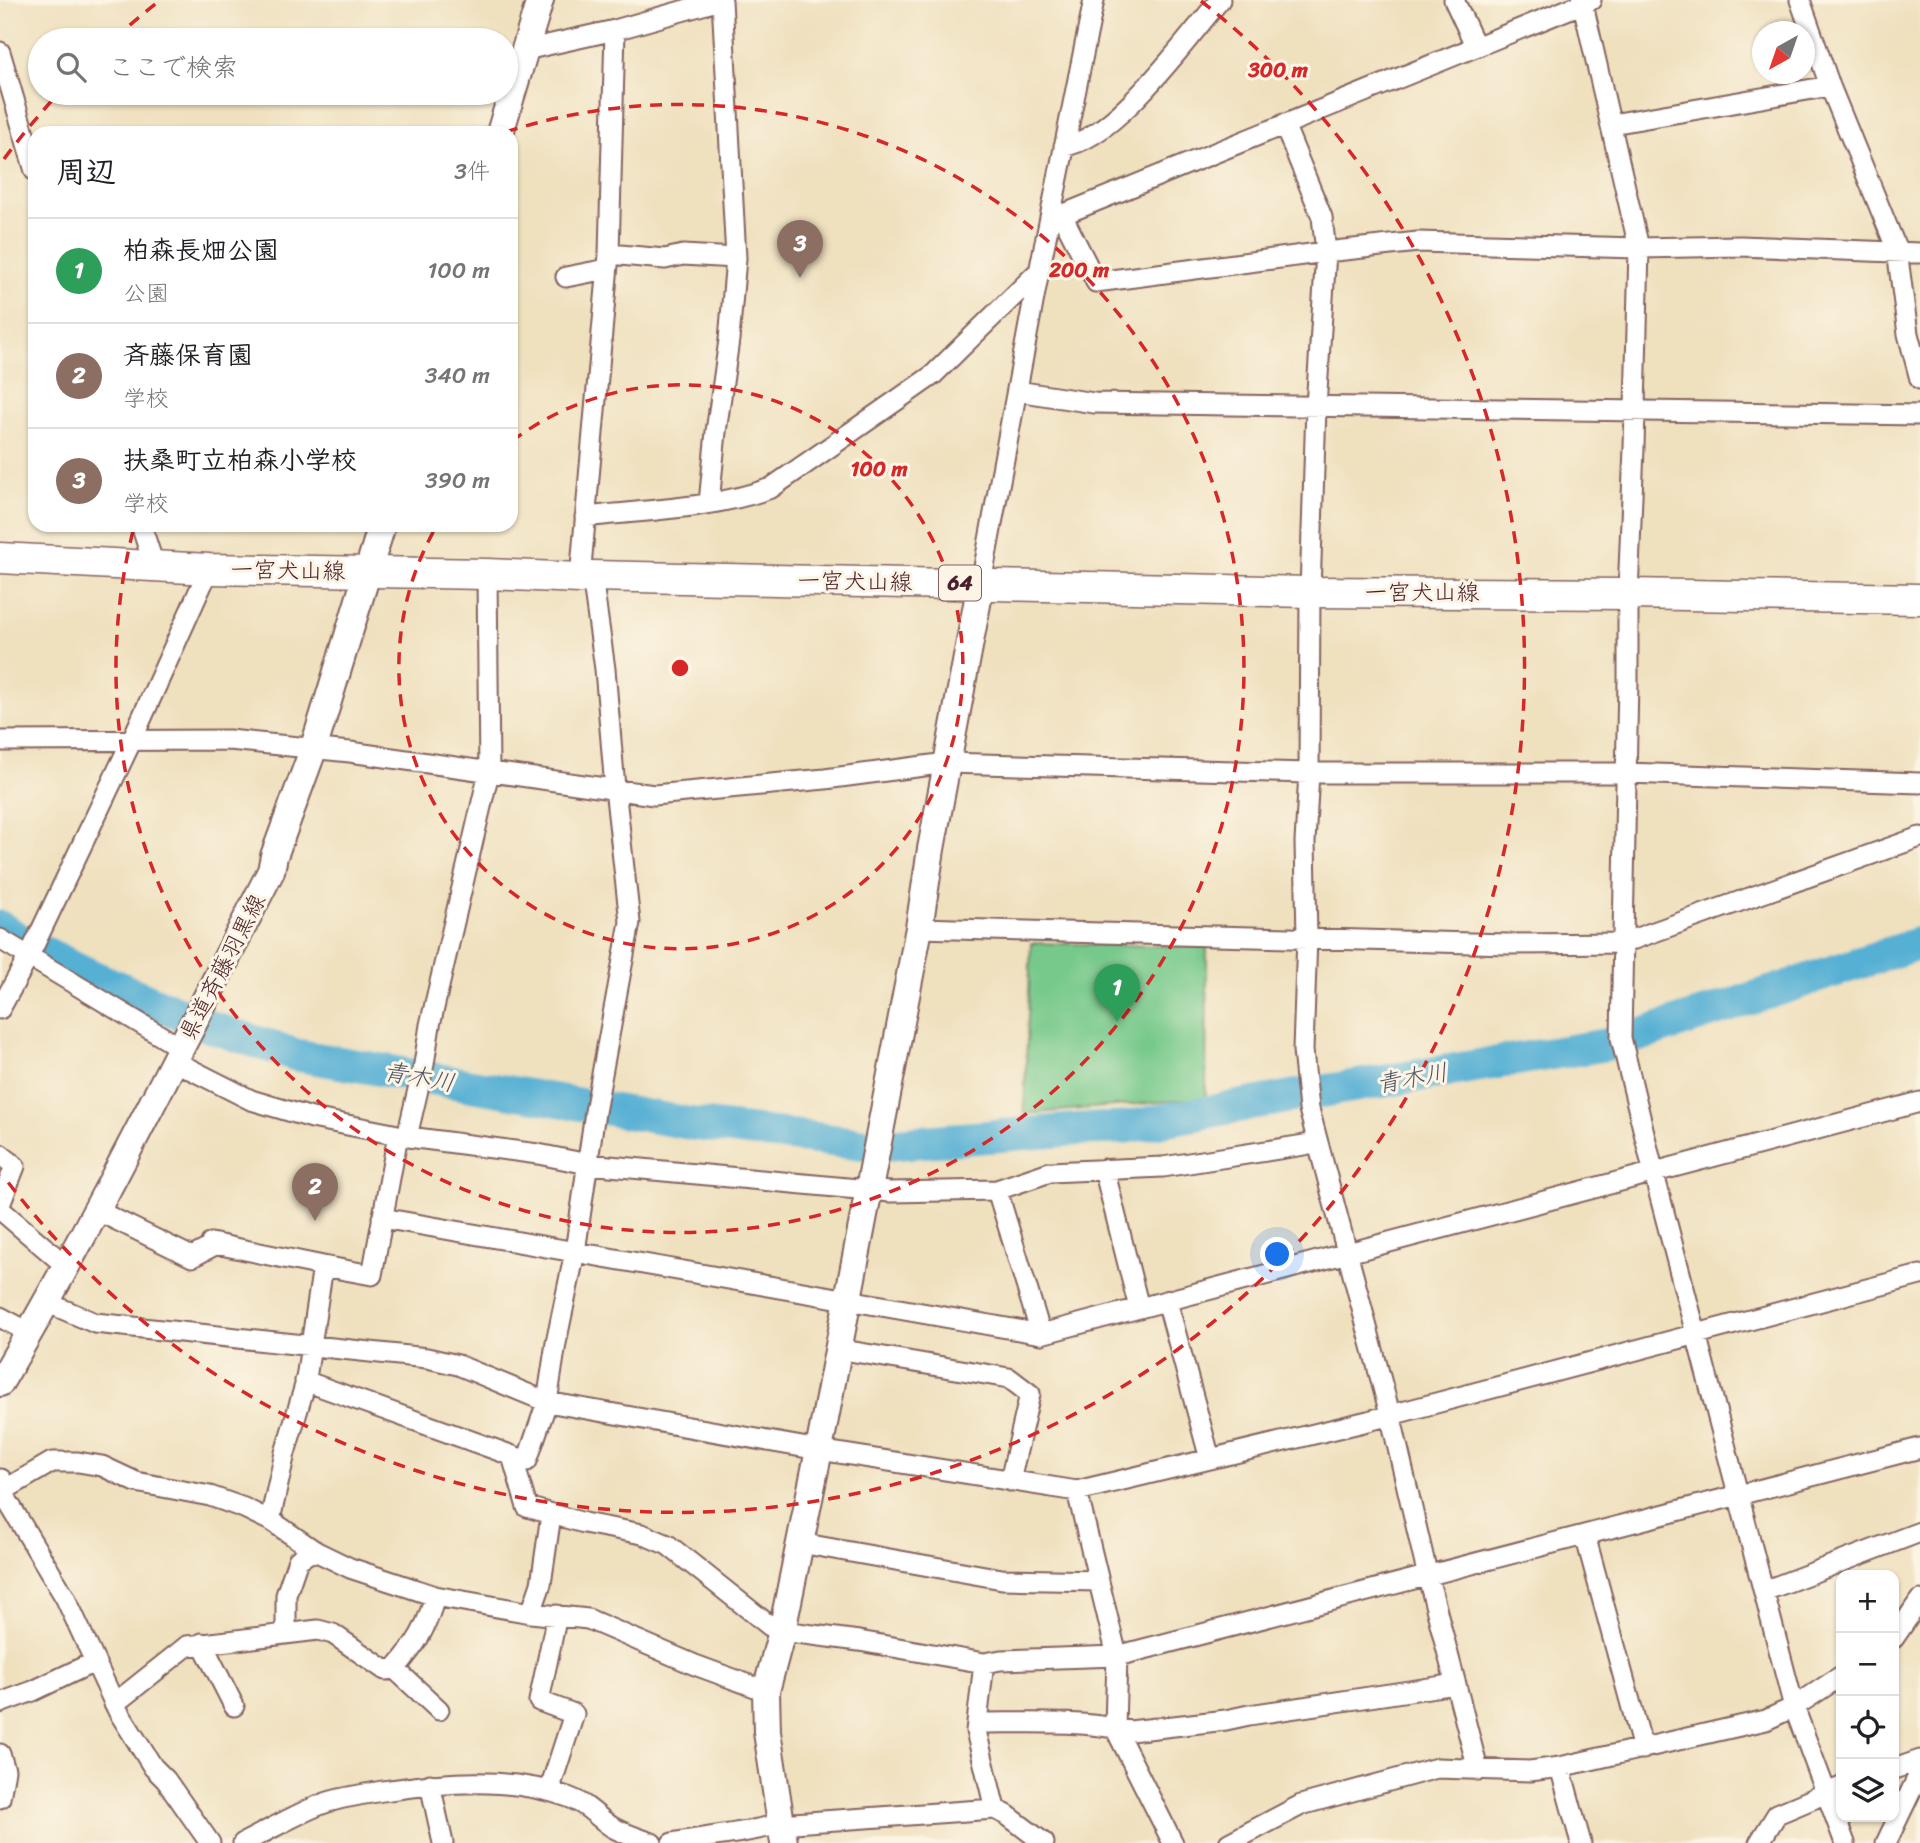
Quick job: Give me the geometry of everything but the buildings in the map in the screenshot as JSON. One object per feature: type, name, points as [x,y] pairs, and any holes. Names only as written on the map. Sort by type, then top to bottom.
[{"type":"main road","name":"一宮犬山線","points":[[0,558],[209,569],[981,583],[1310,592],[1920,599]]},
{"type":"street","points":[[518,73],[540,0]]},
{"type":"street","points":[[525,50],[615,30],[721,0],[736,258],[709,503]]},
{"type":"street","points":[[781,1834],[767,1732],[766,1691],[782,1630],[819,1450],[919,928],[947,763],[1039,271],[1057,217],[1065,146],[1094,0]]},
{"type":"street","points":[[1065,146],[1074,145],[1097,134],[1123,111],[1195,33],[1220,0]]},
{"type":"street","points":[[1454,0],[1476,47]]},
{"type":"street","points":[[1800,0],[1830,86],[1896,250],[1908,334],[1920,379]]},
{"type":"street","points":[[1057,217],[1585,1],[1639,248],[1628,594],[1621,1038],[1794,1707],[1834,1789],[1845,1843]]},
{"type":"street","points":[[305,1381],[527,1461],[547,1402],[630,922],[605,668],[586,577],[585,517],[608,262],[615,30]]},
{"type":"street","points":[[1,60],[28,148]]},
{"type":"street","points":[[1612,124],[1830,86]]},
{"type":"street","points":[[502,126],[508,105]]},
{"type":"street","points":[[1284,124],[1322,217],[1326,251],[1316,407],[1310,592],[1309,773],[1305,842],[1307,937],[1303,1050],[1309,1109],[1390,1415],[1478,1770]]},
{"type":"street","points":[[1057,217],[1096,282],[1326,251],[1418,242],[1639,248],[1740,246],[1920,253]]},
{"type":"street","points":[[566,277],[608,262],[665,259],[683,255],[736,258]]},
{"type":"street","points":[[585,517],[709,503],[748,496],[771,488],[933,375],[1039,271]]},
{"type":"street","points":[[1017,391],[1094,403],[1920,415]]},
{"type":"street","points":[[143,532],[154,565]]},
{"type":"street","name":"県道斉藤羽黒線","points":[[0,1383],[96,1210],[271,870],[313,750],[380,532]]},
{"type":"street","points":[[0,1009],[29,958],[209,569]]},
{"type":"street","points":[[96,1210],[192,1257],[211,1247],[211,1243],[372,1275],[382,1218],[403,1136],[409,1128],[489,772],[487,574]]},
{"type":"street","points":[[0,741],[229,740],[349,752],[654,795],[825,779],[947,763],[1309,773],[1626,772],[1920,783]]},
{"type":"street","points":[[919,928],[1508,944],[1623,943],[1920,836]]},
{"type":"street","points":[[0,940],[251,1100],[312,1118],[403,1136],[538,1154],[588,1164],[890,1192],[997,1190],[1050,1172],[1163,1167],[1317,1143]]},
{"type":"street","points":[[382,1218],[1041,1334],[1920,1102]]},
{"type":"street","points":[[0,1154],[15,1166],[0,1205],[2,1211],[65,1266]]},
{"type":"street","points":[[1104,1169],[1139,1308]]},
{"type":"street","points":[[997,1190],[1041,1334]]},
{"type":"street","points":[[270,1520],[305,1381],[323,1266]]},
{"type":"street","points":[[46,1302],[95,1323],[427,1358],[458,1365],[547,1402],[819,1450],[1077,1491],[1390,1415],[1920,1275]]},
{"type":"street","points":[[1167,1301],[1210,1459]]},
{"type":"street","points":[[0,1317],[30,1333]]},
{"type":"street","points":[[837,1349],[1009,1378],[1030,1394],[1010,1480]]},
{"type":"street","points":[[512,1456],[527,1507],[551,1515],[620,1528],[668,1545],[771,1626],[984,1664],[1001,1660],[1117,1656],[1920,1448]]},
{"type":"street","points":[[210,1843],[166,1780],[153,1767],[114,1704],[53,1574],[4,1493],[52,1462],[102,1466],[136,1482],[210,1496],[244,1507],[270,1520],[314,1550],[350,1568],[435,1596],[531,1613],[573,1616],[596,1622],[695,1665],[766,1691]]},
{"type":"street","points":[[1077,1491],[1117,1656],[1115,1728],[1173,1843]]},
{"type":"street","points":[[531,1613],[541,1584],[551,1515]]},
{"type":"street","points":[[1764,1591],[1920,1532]]},
{"type":"street","points":[[1585,1535],[1643,1749]]},
{"type":"street","points":[[800,1543],[1002,1579],[1099,1581]]},
{"type":"street","points":[[286,1633],[286,1595],[298,1560],[314,1550]]},
{"type":"street","points":[[395,1670],[427,1626],[435,1596]]},
{"type":"street","points":[[1897,1633],[1920,1600]]},
{"type":"street","points":[[553,1792],[552,1782],[574,1713],[539,1701],[557,1615]]},
{"type":"street","points":[[114,1704],[187,1646],[318,1630],[333,1634],[385,1670],[395,1670],[439,1710]]},
{"type":"street","points":[[202,1643],[234,1706]]},
{"type":"street","points":[[0,1703],[33,1691],[94,1662]]},
{"type":"street","points":[[984,1664],[976,1731],[995,1809]]},
{"type":"street","points":[[1229,1843],[1301,1805],[1437,1768],[1530,1771],[1559,1767],[1766,1720],[1794,1707],[1836,1679]]},
{"type":"street","points":[[978,1723],[1115,1728],[1130,1731],[1226,1720],[1456,1684]]},
{"type":"street","points":[[0,1754],[5,1770],[0,1798]]},
{"type":"street","points":[[1899,1767],[1920,1760]]},
{"type":"street","points":[[1559,1767],[1581,1843]]},
{"type":"street","points":[[1886,1843],[1920,1772]]},
{"type":"street","points":[[243,1843],[325,1803],[358,1795],[430,1784],[493,1783],[553,1792],[585,1805],[608,1834],[652,1843]]},
{"type":"street","points":[[430,1784],[443,1843]]},
{"type":"street","points":[[1759,1843],[1777,1814],[1834,1789]]},
{"type":"street","points":[[672,1843],[709,1835],[758,1830],[781,1834],[995,1809],[1044,1843]]},
{"type":"green space","points":[[1031,943],[1207,947],[1206,1098],[1024,1114]]},
{"type":"waterway","name":"青木川","points":[[0,927],[27,944],[97,978],[211,1027],[296,1055],[693,1124],[862,1144]]},
{"type":"waterway","name":"青木川","points":[[891,1144],[1122,1128],[1294,1096],[1616,1043],[1920,943]]},
{"type":"place","name":"扶桑町立柏森小学校","points":[[800,278]]},
{"type":"place","name":"柏森長畑公園","points":[[1117,1022]]},
{"type":"place","name":"斉藤保育園","points":[[315,1221]]}]
